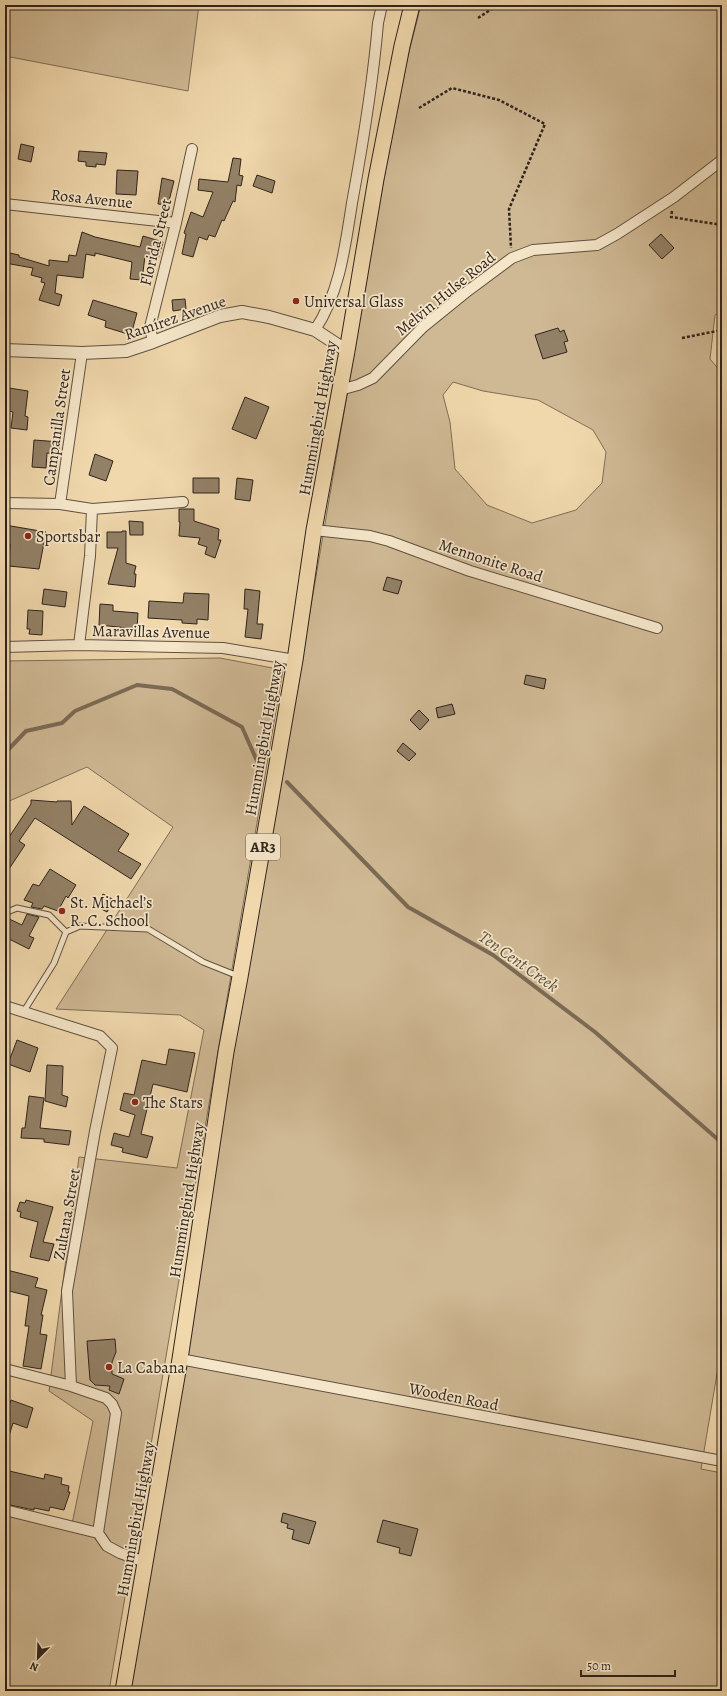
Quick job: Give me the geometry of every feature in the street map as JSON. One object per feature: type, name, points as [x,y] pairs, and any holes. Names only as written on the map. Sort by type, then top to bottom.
[{"type":"main road","name":"Hummingbird Highway","points":[[123,1691],[180,1359],[226,1052],[295,660],[314,530],[347,351],[376,179],[402,46],[412,5]]},
{"type":"street","points":[[315,330],[325,315],[342,266],[361,160],[378,23],[382,5]]},
{"type":"street","name":"Florida Street","points":[[153,342],[150,327],[176,223],[192,149]]},
{"type":"street","name":"Melvin Hulse Road","points":[[340,390],[358,385],[373,378],[423,327],[512,258],[533,250],[597,245],[617,234],[674,197],[722,160]]},
{"type":"street","name":"Rosa Avenue","points":[[5,204],[176,223]]},
{"type":"street","name":"Ramírez Avenue","points":[[5,350],[82,353],[126,351],[220,316],[242,312],[270,317],[315,330],[347,351]]},
{"type":"street","name":"Campanilla Street","points":[[60,504],[82,353]]},
{"type":"street","points":[[5,503],[60,504],[92,509],[183,502]]},
{"type":"street","points":[[79,645],[90,556],[92,509]]},
{"type":"street","name":"Mennonite Road","points":[[314,530],[370,536],[389,541],[470,571],[656,628]]},
{"type":"street","name":"Maravillas Avenue","points":[[5,647],[79,645],[223,648],[295,660]]},
{"type":"street","points":[[5,1006],[24,1011]]},
{"type":"street","name":"Zultana Street","points":[[24,1011],[100,1036],[112,1048],[95,1131],[67,1292],[71,1386]]},
{"type":"street","name":"Wooden Road","points":[[180,1359],[722,1461]]},
{"type":"street","points":[[5,1369],[71,1386],[106,1398],[112,1404],[116,1413],[98,1533]]},
{"type":"street","points":[[5,1510],[98,1533],[107,1546],[120,1553],[146,1562]]},
{"type":"lane","points":[[5,913],[17,908],[49,915],[66,932]]},
{"type":"lane","points":[[24,1011],[54,963],[66,932],[80,926],[148,929],[203,962],[240,977]]},
{"type":"path","points":[[478,18],[498,5]]},
{"type":"path","points":[[420,108],[452,88],[499,100],[545,124],[509,209],[512,258]]},
{"type":"path","points":[[674,197],[671,217],[722,225]]},
{"type":"path","points":[[682,338],[722,330]]},
{"type":"shaded area","points":[[5,5],[199,5],[188,91],[5,56]]},
{"type":"shaded area","points":[[421,5],[722,5],[722,312],[715,315],[710,359],[722,373],[722,1344],[701,1469],[722,1473],[722,1691],[126,1691],[220,1131],[384,178],[408,56]],"holes":[[[453,382],[483,391],[538,400],[593,430],[606,452],[602,483],[576,510],[532,523],[487,505],[455,469],[450,422],[443,395]]]},
{"type":"shaded area","points":[[220,658],[283,670],[109,1691],[5,1691],[5,1507],[72,1524],[93,1421],[49,1391],[79,1157],[177,1168],[204,1030],[180,1015],[56,1009],[173,827],[87,767],[7,802],[5,805],[5,661]]},
{"type":"building","points":[[21,144],[34,147],[31,162],[18,159]]},
{"type":"building","points":[[79,151],[107,153],[105,165],[96,164],[96,167],[86,166],[86,162],[78,161]]},
{"type":"building","points":[[233,158],[241,159],[239,175],[243,176],[241,186],[237,185],[235,202],[233,201],[224,221],[222,220],[215,237],[209,235],[207,240],[199,237],[193,257],[182,254],[186,234],[184,233],[191,212],[203,217],[213,192],[198,190],[199,179],[228,182]]},
{"type":"building","points":[[117,170],[138,171],[136,195],[116,194]]},
{"type":"building","points":[[257,175],[275,181],[272,193],[253,186]]},
{"type":"building","points":[[162,178],[174,181],[168,205],[158,204]]},
{"type":"building","points":[[82,232],[95,237],[140,247],[143,236],[163,242],[158,259],[145,256],[142,280],[130,279],[132,262],[95,253],[95,256],[86,254],[83,278],[57,275],[55,293],[62,295],[59,306],[39,300],[45,283],[41,282],[42,278],[31,275],[33,268],[5,263],[5,252],[19,255],[19,257],[49,266],[49,260],[68,262],[69,255],[76,256]]},
{"type":"building","points":[[661,234],[674,248],[662,259],[649,245]]},
{"type":"building","points":[[185,299],[186,309],[173,311],[172,300]]},
{"type":"building","points":[[93,300],[137,313],[131,335],[105,327],[106,321],[88,315]]},
{"type":"building","points":[[558,328],[560,332],[564,330],[568,341],[564,342],[567,352],[543,359],[535,335]]},
{"type":"building","points":[[9,388],[28,391],[25,416],[28,417],[27,430],[11,428],[13,412],[5,410],[5,398],[8,399]]},
{"type":"building","points":[[245,397],[269,407],[256,439],[232,429]]},
{"type":"building","points":[[34,440],[60,442],[59,454],[47,453],[46,468],[32,467]]},
{"type":"building","points":[[95,454],[113,461],[106,481],[89,475]]},
{"type":"building","points":[[193,478],[219,478],[219,493],[193,493]]},
{"type":"building","points":[[237,478],[253,480],[250,501],[235,499]]},
{"type":"building","points":[[179,509],[194,509],[194,521],[219,529],[218,540],[221,540],[215,558],[205,554],[207,547],[198,544],[200,538],[179,536]]},
{"type":"building","points":[[129,521],[143,522],[143,535],[130,535]]},
{"type":"building","points":[[5,525],[46,532],[39,569],[9,566],[10,544],[5,544]]},
{"type":"building","points":[[126,531],[126,563],[136,566],[134,574],[136,574],[135,587],[108,584],[118,548],[107,548],[107,532]]},
{"type":"building","points":[[387,577],[402,581],[398,594],[383,590]]},
{"type":"building","points":[[44,589],[67,592],[65,607],[42,604]]},
{"type":"building","points":[[245,589],[260,591],[257,624],[263,624],[261,639],[245,637],[248,609],[244,609]]},
{"type":"building","points":[[184,593],[209,594],[208,620],[197,619],[197,624],[182,623],[182,620],[148,618],[149,601],[183,603]]},
{"type":"building","points":[[100,604],[113,605],[113,611],[138,613],[137,629],[99,625]]},
{"type":"building","points":[[28,610],[43,611],[42,635],[29,634],[30,629],[27,629]]},
{"type":"building","points":[[526,675],[546,679],[544,689],[524,684]]},
{"type":"building","points":[[452,704],[455,714],[438,718],[436,708]]},
{"type":"building","points":[[419,710],[429,720],[420,730],[410,720]]},
{"type":"building","points":[[403,743],[416,754],[409,761],[397,751]]},
{"type":"building","points":[[31,800],[57,802],[71,801],[72,825],[84,806],[129,834],[118,851],[141,864],[131,879],[35,818],[19,841],[25,845],[5,875],[5,843],[31,804]]},
{"type":"building","points":[[50,869],[76,885],[68,898],[66,896],[58,911],[44,906],[42,909],[31,907],[33,903],[24,900],[33,884],[39,886]]},
{"type":"building","points":[[103,894],[114,900],[107,912],[96,906]]},
{"type":"building","points":[[27,914],[39,917],[29,936],[34,938],[29,949],[5,937],[5,917],[22,925]]},
{"type":"building","points":[[17,1040],[38,1048],[30,1072],[8,1064]]},
{"type":"building","points":[[169,1049],[195,1053],[187,1092],[153,1084],[141,1134],[153,1137],[147,1158],[122,1152],[123,1148],[111,1145],[114,1133],[129,1137],[135,1115],[120,1110],[124,1093],[134,1095],[142,1060],[166,1065]]},
{"type":"building","points":[[47,1065],[63,1066],[62,1095],[68,1097],[66,1107],[45,1101]]},
{"type":"building","points":[[29,1096],[44,1098],[40,1128],[71,1131],[69,1145],[44,1142],[44,1139],[21,1138],[22,1128],[25,1128]]},
{"type":"building","points":[[26,1200],[53,1207],[43,1242],[54,1244],[49,1261],[30,1257],[38,1222],[20,1217],[21,1212],[17,1211],[20,1202],[25,1203]]},
{"type":"building","points":[[7,1270],[38,1278],[35,1287],[47,1290],[41,1315],[43,1315],[40,1334],[47,1335],[41,1369],[23,1366],[29,1326],[25,1326],[29,1296],[5,1290]]},
{"type":"building","points":[[115,1339],[116,1352],[112,1362],[112,1374],[124,1379],[119,1394],[109,1390],[110,1386],[95,1385],[90,1380],[87,1341]]},
{"type":"building","points":[[11,1400],[33,1408],[27,1428],[13,1423],[7,1442],[5,1442],[5,1417]]},
{"type":"building","points":[[5,1470],[44,1479],[45,1474],[62,1478],[61,1484],[69,1486],[68,1492],[70,1492],[64,1510],[50,1507],[49,1511],[34,1508],[34,1510],[5,1504]]},
{"type":"building","points":[[283,1513],[316,1522],[309,1544],[292,1539],[294,1530],[287,1528],[288,1524],[281,1522]]},
{"type":"building","points":[[383,1520],[418,1529],[411,1556],[399,1553],[400,1548],[377,1542]]},
{"type":"waterway","name":"Ten Cent Creek","points":[[5,753],[26,731],[62,723],[75,711],[137,685],[172,689],[242,727],[260,768]]},
{"type":"waterway","name":"Ten Cent Creek","points":[[287,782],[408,907],[493,955],[595,1032],[722,1143]]},
{"type":"place","name":"Universal Glass","points":[[296,301]]},
{"type":"place","name":"Sportsbar","points":[[28,536]]},
{"type":"place","name":"St. Michael’s R. C. School","points":[[62,911]]},
{"type":"place","name":"The Stars","points":[[135,1102]]},
{"type":"place","name":"La Cabana","points":[[109,1367]]}]
